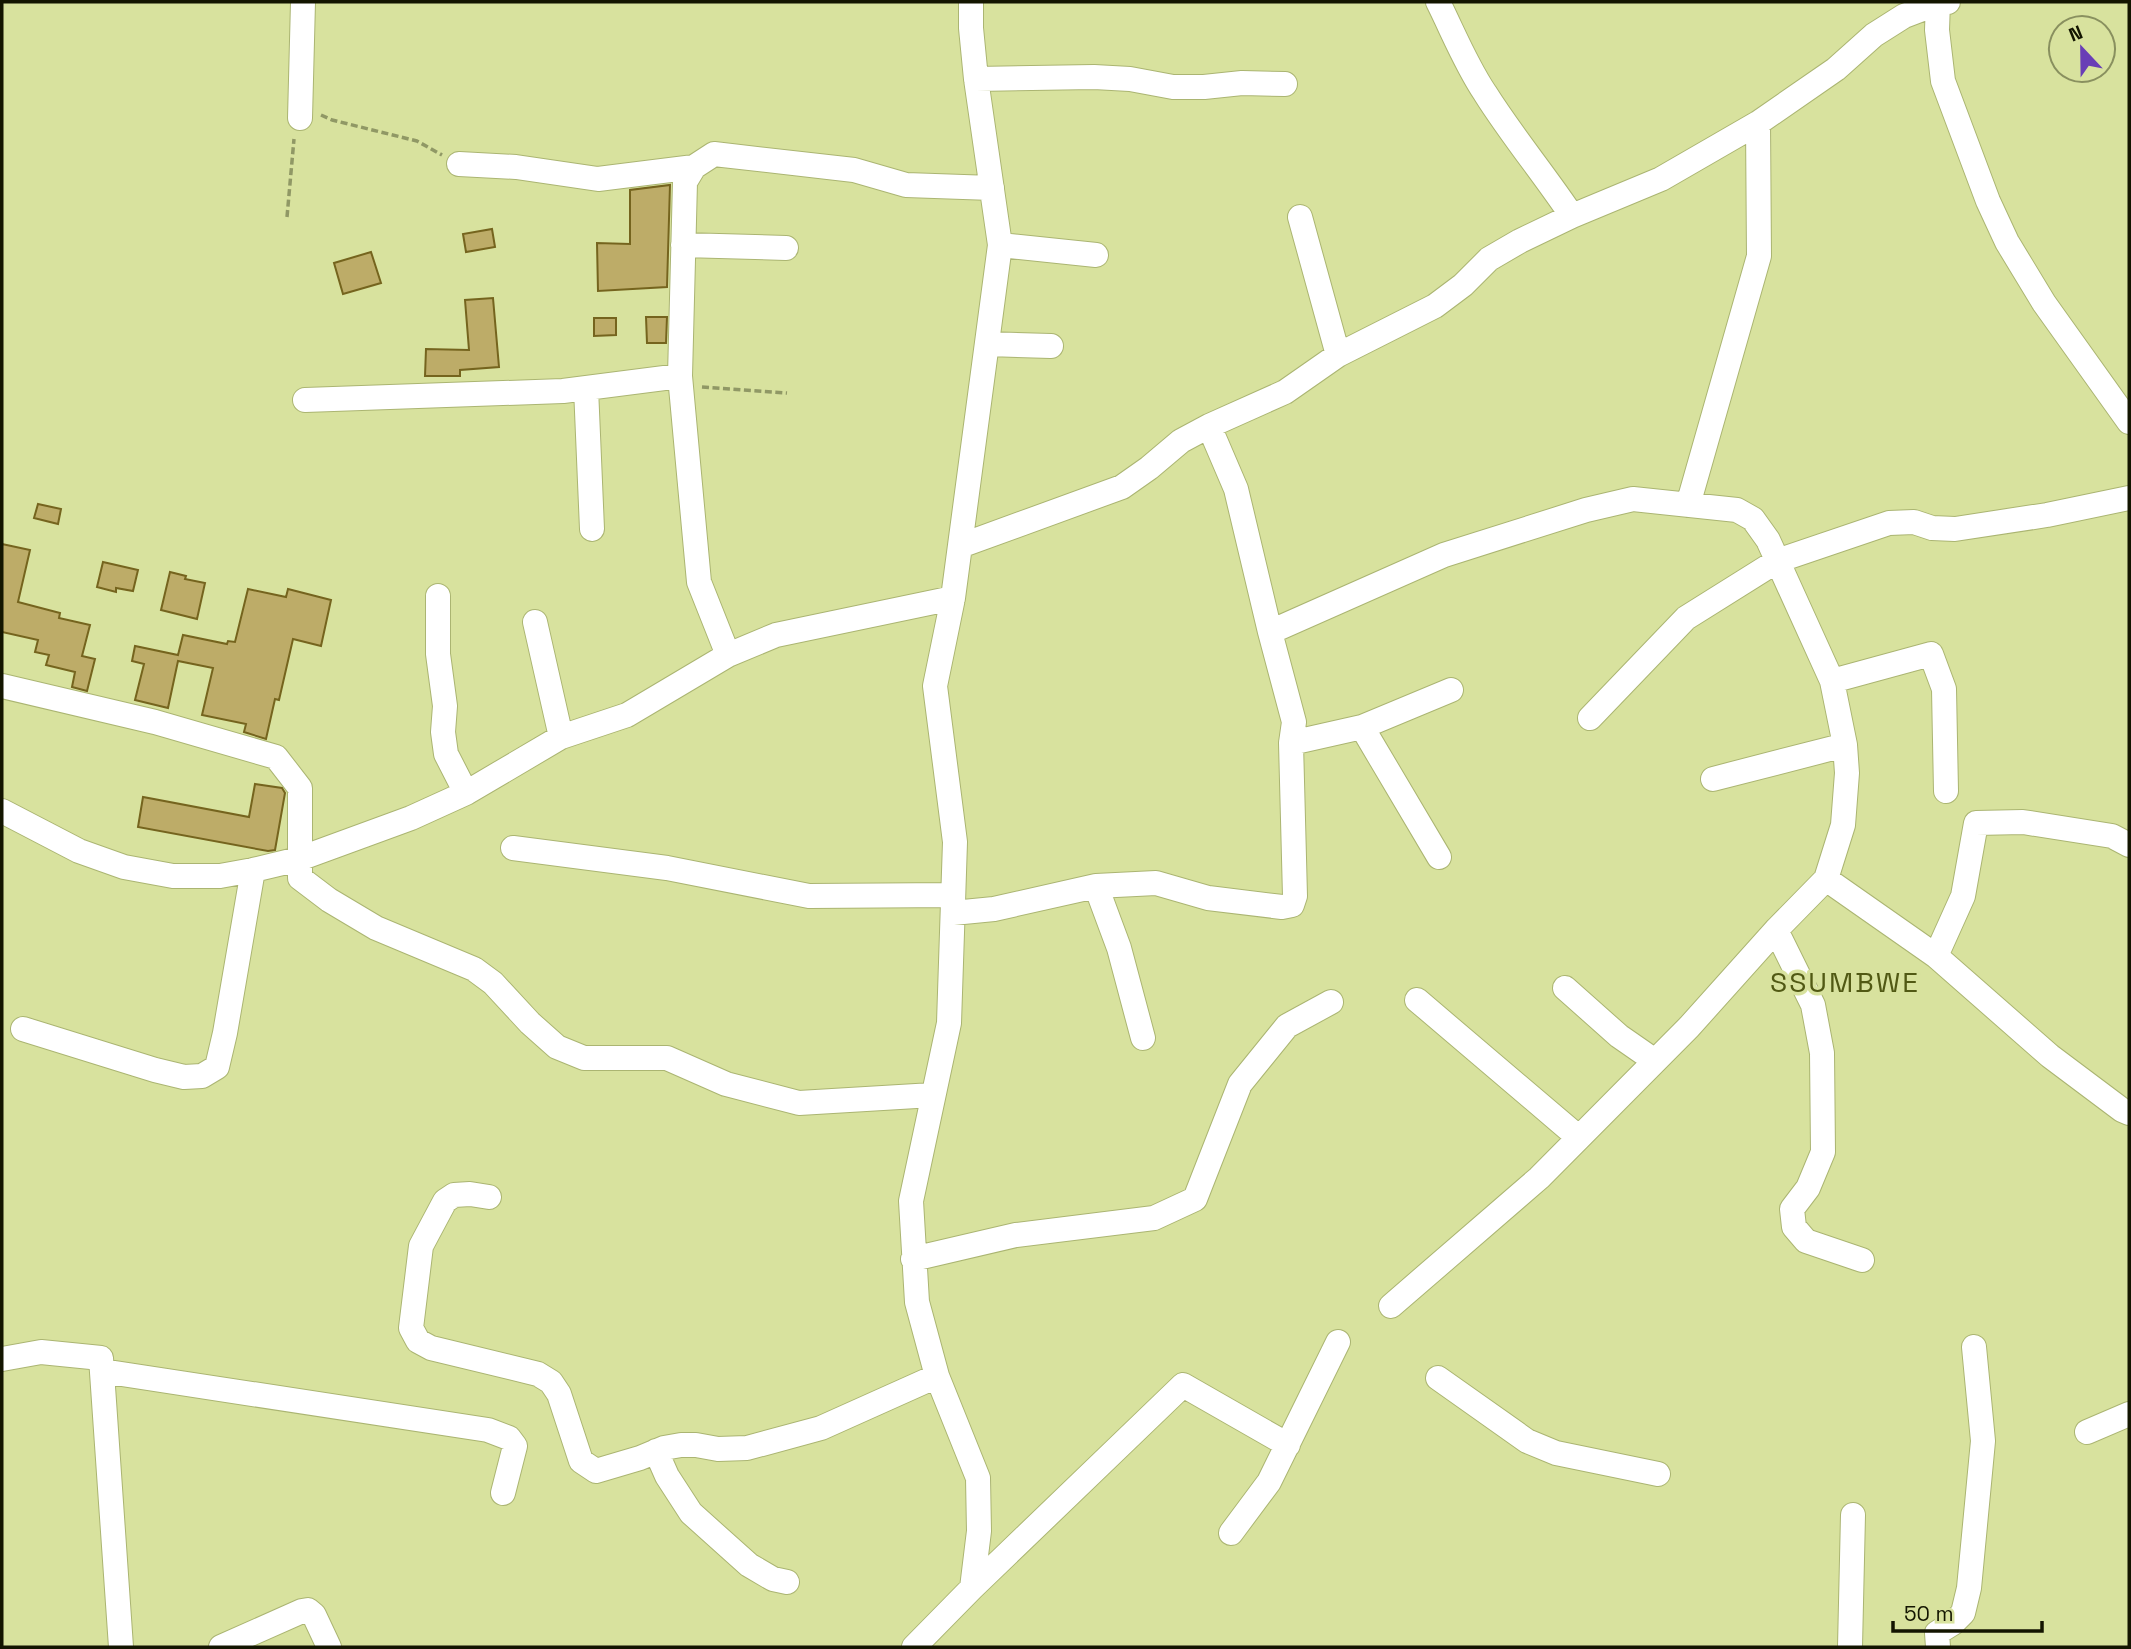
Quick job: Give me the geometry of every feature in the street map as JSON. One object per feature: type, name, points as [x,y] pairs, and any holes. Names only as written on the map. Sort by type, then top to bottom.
[{"type":"street","points":[[300,111],[303,2]]},
{"type":"street","points":[[971,2],[976,79],[1000,244],[953,598],[936,686],[955,842],[949,1023],[911,1201],[916,1302],[937,1376],[978,1478],[979,1531],[972,1588]]},
{"type":"street","points":[[1438,2],[1483,90],[1516,141],[1554,188],[1572,216]]},
{"type":"street","points":[[960,546],[1122,487],[1181,441],[1285,392],[1338,355],[1435,306],[1463,285],[1489,259],[1520,241],[1661,179],[1758,123],[1836,69],[1874,35],[1904,16],[1941,2],[1937,30],[1943,81],[1988,201],[2007,242],[2044,303],[2129,422]]},
{"type":"street","points":[[976,79],[1094,77],[1183,87],[1242,83],[1285,84]]},
{"type":"street","points":[[1688,505],[1759,256],[1758,123]]},
{"type":"street","points":[[459,164],[516,167],[598,179],[694,167],[714,154],[854,170],[906,185],[992,188]]},
{"type":"street","points":[[694,167],[685,183],[680,381],[699,582],[727,655]]},
{"type":"street","points":[[1300,217],[1338,355]]},
{"type":"street","points":[[1000,244],[1096,255]]},
{"type":"street","points":[[683,245],[786,248]]},
{"type":"street","points":[[987,344],[1051,346]]},
{"type":"street","points":[[305,400],[563,391],[680,381]]},
{"type":"street","points":[[586,388],[593,529]]},
{"type":"street","points":[[513,848],[667,868],[809,896],[953,904],[994,909],[1096,886],[1156,883],[1208,898],[1282,907],[1292,905],[1295,896],[1291,743],[1294,722],[1236,489],[1209,426]]},
{"type":"street","points":[[1590,718],[1686,618],[1777,561],[1889,523],[1914,522],[1932,528],[1955,529],[2047,515],[2129,498]]},
{"type":"street","points":[[1270,632],[1444,555],[1586,510],[1633,499],[1737,510],[1753,519],[1768,540],[1832,681],[1845,745],[1847,773],[1843,825],[1826,879],[1689,1027],[1539,1178],[1391,1307]]},
{"type":"street","points":[[438,596],[438,654],[445,706],[443,732],[446,754],[466,793]]},
{"type":"street","points":[[2,811],[79,851],[124,867],[173,876],[220,876],[253,870],[299,859],[411,818],[466,793],[561,737],[627,715],[727,655],[776,635],[953,598]]},
{"type":"street","points":[[535,622],[561,737]]},
{"type":"street","points":[[1832,681],[1931,654],[1944,689],[1946,791]]},
{"type":"street","points":[[2,685],[155,722],[276,757],[300,788],[299,878],[376,928],[474,968],[493,983],[530,1023],[557,1047],[584,1058],[667,1058],[726,1084],[799,1103],[933,1096]]},
{"type":"street","points":[[1291,743],[1362,727],[1451,690]]},
{"type":"street","points":[[1362,727],[1439,857]]},
{"type":"street","points":[[1713,779],[1845,745]]},
{"type":"street","points":[[1936,956],[1963,896],[1976,823],[2023,822],[2112,836],[2129,845]]},
{"type":"street","points":[[23,1029],[155,1070],[184,1076],[202,1076],[216,1067],[225,1033],[253,870]]},
{"type":"street","points":[[1826,879],[1936,956],[2050,1056],[2129,1113]]},
{"type":"street","points":[[1096,886],[1119,948],[1143,1038]]},
{"type":"street","points":[[1776,930],[1813,1005],[1822,1053],[1822,1153],[1808,1188],[1792,1209],[1794,1227],[1806,1241],[1862,1260]]},
{"type":"street","points":[[1564,988],[1619,1037],[1655,1061]]},
{"type":"street","points":[[1418,1000],[1578,1137]]},
{"type":"street","points":[[913,1259],[1016,1235],[1154,1219],[1195,1199],[1240,1084],[1287,1026],[1332,1002]]},
{"type":"street","points":[[489,1197],[454,1195],[444,1201],[421,1246],[411,1328],[418,1341],[431,1348],[538,1374],[551,1382],[559,1394],[581,1461],[596,1471],[681,1445],[718,1449],[747,1448],[821,1428],[937,1376]]},
{"type":"street","points":[[1231,1533],[1269,1482],[1338,1342]]},
{"type":"street","points":[[1938,1647],[1937,1633],[1963,1613],[1969,1588],[1983,1441],[1975,1347]]},
{"type":"street","points":[[2,1359],[41,1352],[101,1358],[121,1647]]},
{"type":"street","points":[[102,1371],[488,1430],[509,1438],[515,1446],[503,1493]]},
{"type":"street","points":[[1438,1378],[1527,1441],[1556,1453],[1658,1474]]},
{"type":"street","points":[[914,1647],[1183,1385],[1288,1444]]},
{"type":"street","points":[[2087,1432],[2129,1414]]},
{"type":"street","points":[[656,1451],[667,1476],[691,1513],[749,1565],[773,1579],[787,1582]]},
{"type":"street","points":[[1850,1647],[1853,1515]]},
{"type":"street","points":[[221,1647],[308,1610],[314,1615],[329,1647]]},
{"type":"path","points":[[286,217],[293,145],[300,111],[417,141],[459,164]]},
{"type":"path","points":[[680,381],[787,393]]},
{"type":"building","points":[[670,185],[667,287],[598,291],[597,243],[630,244],[630,190]]},
{"type":"building","points":[[492,229],[495,247],[466,252],[463,234]]},
{"type":"building","points":[[371,252],[381,283],[343,294],[334,263]]},
{"type":"building","points":[[493,298],[499,367],[460,370],[460,376],[425,376],[426,349],[469,350],[465,300]]},
{"type":"building","points":[[646,317],[667,317],[666,343],[647,343]]},
{"type":"building","points":[[594,318],[616,318],[616,335],[594,336]]},
{"type":"building","points":[[38,504],[61,509],[58,524],[34,518]]},
{"type":"building","points":[[2,544],[30,550],[18,602],[60,613],[59,618],[90,625],[82,656],[95,659],[87,691],[72,687],[75,672],[46,665],[49,655],[35,652],[38,640],[2,632]]},
{"type":"building","points":[[103,562],[138,570],[133,591],[116,588],[116,592],[97,587]]},
{"type":"building","points":[[170,572],[186,576],[185,579],[205,583],[197,619],[161,610]]},
{"type":"building","points":[[248,589],[286,597],[288,589],[331,600],[321,646],[293,639],[279,700],[275,699],[266,739],[244,732],[246,724],[202,715],[213,668],[178,661],[168,708],[135,700],[144,664],[132,661],[135,646],[178,655],[183,635],[227,644],[228,641],[235,642]]},
{"type":"building","points":[[255,784],[282,788],[285,793],[275,850],[268,851],[138,827],[143,797],[249,817]]},
{"type":"district","name":"SSUMBWE","points":[[1845,982]]}]
